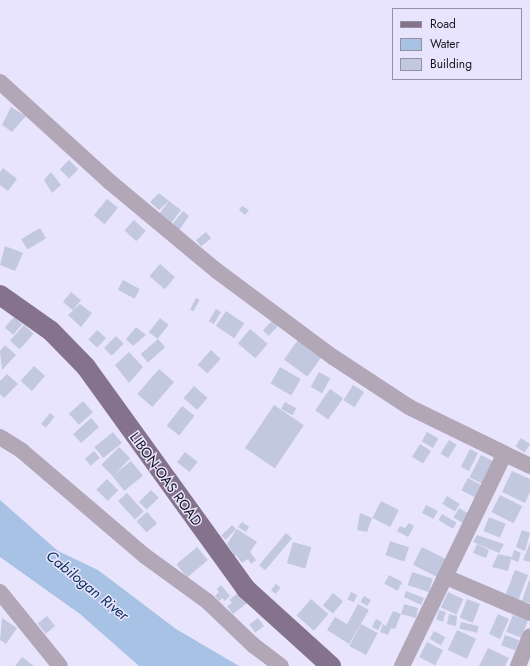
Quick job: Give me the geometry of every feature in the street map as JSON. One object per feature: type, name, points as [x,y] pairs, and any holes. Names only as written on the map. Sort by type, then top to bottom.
[{"type":"main road","name":"LIBON-OAS ROAD","points":[[0,294],[51,331],[86,367],[246,589],[331,666]]},
{"type":"street","points":[[0,82],[140,207],[217,271],[327,352],[409,407],[504,455],[530,466]]},
{"type":"street","points":[[0,437],[22,451],[144,556],[207,601],[253,645],[281,666]]},
{"type":"street","points":[[402,666],[504,455]]},
{"type":"street","points":[[446,577],[530,612]]},
{"type":"street","points":[[0,592],[60,666]]},
{"type":"street","points":[[518,666],[530,636]]},
{"type":"water","name":"Cabilogan River","points":[[0,500],[58,551],[98,570],[176,629],[239,666],[139,666],[80,614],[0,557]]},
{"type":"building","points":[[11,107],[26,116],[12,132],[2,125]]},
{"type":"building","points":[[69,160],[78,169],[69,178],[60,169]]},
{"type":"building","points":[[3,168],[17,179],[8,191],[0,185],[0,172]]},
{"type":"building","points":[[51,172],[61,185],[52,193],[44,180]]},
{"type":"building","points":[[159,193],[169,201],[159,210],[150,202]]},
{"type":"building","points":[[107,199],[118,208],[105,224],[94,215]]},
{"type":"building","points":[[169,201],[181,210],[170,225],[158,216]]},
{"type":"building","points":[[242,206],[249,210],[245,215],[239,210]]},
{"type":"building","points":[[183,211],[189,216],[178,232],[171,226]]},
{"type":"building","points":[[134,220],[146,231],[136,241],[124,230]]},
{"type":"building","points":[[40,228],[46,238],[27,250],[21,239]]},
{"type":"building","points":[[206,232],[211,238],[201,246],[196,240]]},
{"type":"building","points":[[5,246],[23,253],[15,271],[0,265]]},
{"type":"building","points":[[160,264],[175,277],[165,289],[150,276]]},
{"type":"building","points":[[123,280],[140,289],[135,299],[118,290]]},
{"type":"building","points":[[71,292],[81,300],[73,310],[63,302]]},
{"type":"building","points":[[196,298],[200,300],[194,311],[190,310]]},
{"type":"building","points":[[80,304],[92,313],[81,327],[68,315]]},
{"type":"building","points":[[216,309],[221,312],[214,324],[209,321]]},
{"type":"building","points":[[226,311],[244,323],[234,338],[216,326]]},
{"type":"building","points":[[14,317],[22,324],[13,335],[5,328]]},
{"type":"building","points":[[160,318],[169,325],[158,339],[149,332]]},
{"type":"building","points":[[272,321],[278,327],[268,336],[263,330]]},
{"type":"building","points":[[24,325],[34,334],[20,349],[10,341]]},
{"type":"building","points":[[136,327],[146,335],[133,346],[126,339]]},
{"type":"building","points":[[250,329],[268,344],[255,358],[238,344]]},
{"type":"building","points":[[97,330],[106,338],[97,348],[88,340]]},
{"type":"building","points":[[116,336],[124,344],[112,356],[104,348]]},
{"type":"building","points":[[158,339],[165,347],[148,362],[141,354]]},
{"type":"building","points":[[298,340],[321,357],[307,376],[284,359]]},
{"type":"building","points":[[5,345],[16,355],[2,370],[0,351]]},
{"type":"building","points":[[211,350],[221,359],[207,374],[198,365]]},
{"type":"building","points":[[129,352],[143,367],[129,383],[115,365]]},
{"type":"building","points":[[34,366],[45,376],[32,391],[21,381]]},
{"type":"building","points":[[280,367],[301,379],[291,395],[270,383]]},
{"type":"building","points":[[159,369],[174,382],[152,407],[137,394]]},
{"type":"building","points":[[319,372],[330,378],[322,393],[311,387]]},
{"type":"building","points":[[7,374],[18,384],[4,398],[0,394],[0,381]]},
{"type":"building","points":[[353,385],[364,392],[354,407],[343,400]]},
{"type":"building","points":[[194,386],[208,398],[197,410],[184,398]]},
{"type":"building","points":[[330,389],[343,398],[328,419],[315,410]]},
{"type":"building","points":[[83,401],[93,412],[79,425],[69,414]]},
{"type":"building","points":[[285,402],[296,408],[292,415],[281,409]]},
{"type":"building","points":[[274,405],[304,425],[275,468],[245,448]]},
{"type":"building","points":[[182,406],[195,416],[179,436],[167,426]]},
{"type":"building","points":[[50,413],[55,417],[46,428],[41,424]]},
{"type":"building","points":[[91,418],[99,427],[81,443],[73,434]]},
{"type":"building","points":[[113,432],[122,443],[103,458],[94,447]]},
{"type":"building","points":[[427,432],[438,438],[433,448],[422,442]]},
{"type":"building","points":[[521,438],[530,444],[525,452],[515,446]]},
{"type":"building","points":[[449,440],[457,445],[448,458],[441,454]]},
{"type":"building","points":[[420,444],[431,451],[423,464],[412,457]]},
{"type":"building","points":[[119,447],[130,458],[113,476],[101,465]]},
{"type":"building","points":[[470,449],[478,453],[469,471],[461,467]]},
{"type":"building","points":[[94,451],[100,458],[91,466],[85,459]]},
{"type":"building","points":[[185,452],[198,462],[190,472],[177,462]]},
{"type":"building","points":[[481,455],[497,463],[486,485],[470,477]]},
{"type":"building","points":[[131,461],[143,476],[124,491],[112,476]]},
{"type":"building","points":[[512,471],[530,479],[530,492],[525,503],[502,492]]},
{"type":"building","points":[[468,478],[483,486],[476,498],[461,490]]},
{"type":"building","points":[[107,479],[118,490],[108,501],[96,490]]},
{"type":"building","points":[[151,490],[159,498],[147,510],[139,502]]},
{"type":"building","points":[[127,493],[144,512],[135,520],[118,501]]},
{"type":"building","points":[[500,495],[522,506],[514,523],[491,512]]},
{"type":"building","points":[[447,496],[460,504],[455,512],[442,504]]},
{"type":"building","points":[[381,501],[399,510],[390,527],[372,518]]},
{"type":"building","points":[[426,505],[438,511],[433,519],[422,513]]},
{"type":"building","points":[[459,508],[471,515],[466,525],[454,518]]},
{"type":"building","points":[[147,512],[157,523],[147,533],[137,521]]},
{"type":"building","points":[[360,513],[372,518],[367,532],[357,530]]},
{"type":"building","points":[[442,514],[457,523],[453,529],[438,520]]},
{"type":"building","points":[[489,517],[506,524],[500,538],[483,531]]},
{"type":"building","points":[[242,522],[249,527],[246,532],[238,527]]},
{"type":"building","points":[[409,523],[414,526],[408,537],[397,531],[400,526],[405,528]]},
{"type":"building","points":[[232,525],[236,529],[226,540],[221,536]]},
{"type":"building","points":[[237,529],[257,542],[250,552],[256,560],[251,564],[248,559],[242,563],[236,555],[228,560],[227,558],[233,553],[227,544]]},
{"type":"building","points":[[522,530],[530,533],[525,551],[516,547]]},
{"type":"building","points":[[286,533],[292,538],[265,570],[259,565]]},
{"type":"building","points":[[477,535],[504,544],[499,553],[473,542]]},
{"type":"building","points":[[390,541],[409,547],[404,561],[385,555]]},
{"type":"building","points":[[293,542],[311,547],[305,568],[287,563]]},
{"type":"building","points":[[530,543],[530,562],[523,560]]},
{"type":"building","points":[[477,544],[489,550],[486,558],[473,553]]},
{"type":"building","points":[[197,547],[208,560],[187,577],[176,564]]},
{"type":"building","points":[[422,547],[446,559],[437,577],[413,565]]},
{"type":"building","points":[[514,550],[521,553],[518,562],[511,559],[508,571],[492,567],[498,554],[512,557]]},
{"type":"building","points":[[515,570],[528,575],[519,599],[506,594]]},
{"type":"building","points":[[412,572],[433,579],[429,592],[408,585]]},
{"type":"building","points":[[389,575],[402,582],[398,591],[384,584]]},
{"type":"building","points":[[529,580],[530,581],[530,603],[522,601]]},
{"type":"building","points":[[276,584],[281,588],[276,594],[271,590]]},
{"type":"building","points":[[221,585],[230,596],[225,601],[222,598],[219,601],[215,596],[219,592],[217,589]]},
{"type":"building","points":[[406,591],[424,598],[421,605],[404,597]]},
{"type":"building","points":[[239,592],[247,603],[233,614],[227,606],[232,603],[229,600]]},
{"type":"building","points":[[351,592],[357,595],[354,602],[347,599]]},
{"type":"building","points":[[448,592],[463,599],[456,615],[441,607]]},
{"type":"building","points":[[333,593],[343,601],[333,614],[323,605]]},
{"type":"building","points":[[364,596],[371,600],[367,606],[360,602]]},
{"type":"building","points":[[311,599],[328,614],[314,631],[297,616]]},
{"type":"building","points":[[467,599],[480,604],[473,623],[460,618]]},
{"type":"building","points":[[358,604],[369,610],[349,644],[327,630],[335,617],[347,624]]},
{"type":"building","points":[[404,604],[418,608],[416,618],[401,614]]},
{"type":"building","points":[[439,610],[446,612],[443,622],[436,620]]},
{"type":"building","points":[[393,611],[401,614],[395,629],[391,628],[388,635],[380,632],[383,624],[386,626]]},
{"type":"building","points":[[449,614],[457,616],[456,626],[447,624]]},
{"type":"building","points":[[498,614],[509,619],[500,639],[489,634]]},
{"type":"building","points":[[513,615],[528,621],[521,638],[506,632]]},
{"type":"building","points":[[47,616],[55,626],[46,634],[38,624]]},
{"type":"building","points":[[2,618],[17,628],[6,644],[0,640]]},
{"type":"building","points":[[258,618],[264,626],[255,633],[249,625]]},
{"type":"building","points":[[376,619],[382,622],[378,630],[372,627]]},
{"type":"building","points":[[461,622],[479,626],[477,633],[459,629]]},
{"type":"building","points":[[361,624],[378,633],[366,655],[349,646]]},
{"type":"building","points":[[457,630],[476,639],[467,659],[448,650]]},
{"type":"building","points":[[434,631],[445,637],[441,645],[430,639]]},
{"type":"building","points":[[505,635],[519,640],[515,650],[501,645]]},
{"type":"building","points":[[427,642],[443,650],[435,665],[419,657]]},
{"type":"building","points":[[488,648],[509,658],[505,666],[479,666]]},
{"type":"building","points":[[22,657],[34,666],[15,666]]}]
